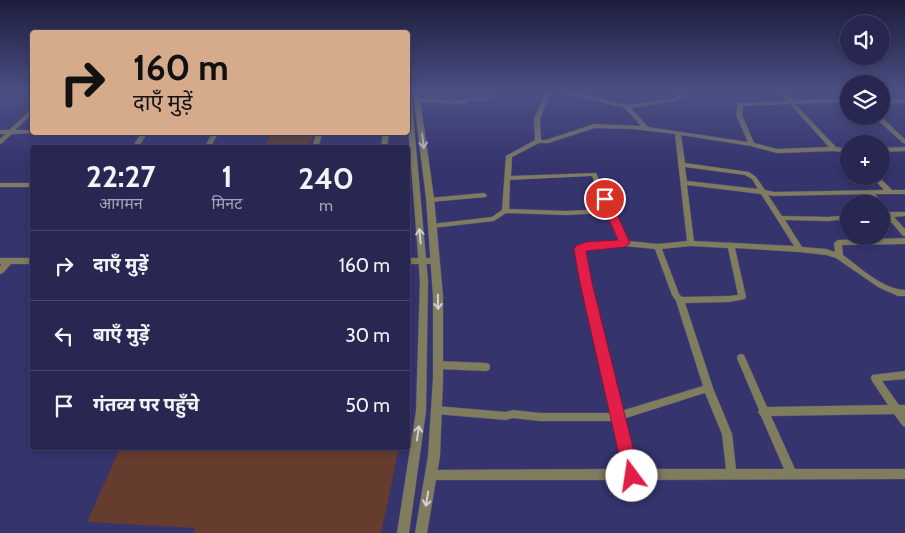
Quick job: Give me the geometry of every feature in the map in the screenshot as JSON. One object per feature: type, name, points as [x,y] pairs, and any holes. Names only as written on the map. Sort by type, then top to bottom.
[{"type":"street","points":[[0,142],[26,117]]},
{"type":"street","points":[[403,533],[421,411],[424,281],[410,117]]},
{"type":"street","points":[[420,117],[430,200],[438,296],[436,410],[431,475],[421,533]]},
{"type":"street","points":[[538,117],[538,141]]},
{"type":"street","points":[[636,117],[647,129]]},
{"type":"street","points":[[739,117],[752,144]]},
{"type":"street","points":[[805,117],[834,149]]},
{"type":"street","points":[[886,125],[905,142]]},
{"type":"street","points":[[505,211],[507,182],[509,178],[509,156],[518,150],[532,146],[538,141],[546,142],[594,126],[647,129],[752,144],[777,152],[840,150]]},
{"type":"street","points":[[0,132],[30,132]]},
{"type":"street","points":[[678,134],[691,243]]},
{"type":"street","points":[[890,150],[905,149]]},
{"type":"street","points":[[683,165],[747,173],[754,178],[800,249]]},
{"type":"street","points":[[509,178],[594,174],[625,243]]},
{"type":"street","points":[[684,183],[774,194],[905,192]]},
{"type":"street","points":[[0,185],[30,185]]},
{"type":"street","points":[[883,185],[890,192]]},
{"type":"street","points":[[430,200],[484,195]]},
{"type":"street","points":[[432,226],[494,219],[505,211],[566,213],[610,211]]},
{"type":"street","points":[[890,215],[905,214]]},
{"type":"street","points":[[780,218],[840,218]]},
{"type":"street","points":[[890,220],[905,234]]},
{"type":"street","points":[[839,256],[838,242],[905,241]]},
{"type":"street","points":[[632,476],[580,249],[586,246],[625,243],[658,247],[691,243],[826,252],[839,256],[870,278],[903,296]]},
{"type":"street","points":[[680,300],[729,300],[742,297],[731,246]]},
{"type":"street","points":[[658,247],[680,300],[708,388],[727,434],[732,475]]},
{"type":"street","points":[[0,261],[30,261]]},
{"type":"street","points":[[0,271],[10,261]]},
{"type":"street","points":[[410,261],[435,261]]},
{"type":"street","points":[[741,358],[791,473]]},
{"type":"street","points":[[438,365],[486,367]]},
{"type":"street","points":[[905,375],[875,378],[901,410],[905,422]]},
{"type":"street","points":[[436,410],[506,416],[513,414],[540,417],[617,417],[708,388]]},
{"type":"street","points":[[763,412],[901,410]]},
{"type":"street","points":[[431,475],[905,474]]},
{"type":"shaded area","points":[[271,135],[313,135],[310,145],[266,145]]},
{"type":"shaded area","points":[[119,450],[399,450],[381,533],[194,533],[195,528],[87,522]]},
{"type":"route","points":[[605,199],[625,243],[586,246],[580,249],[581,264],[632,476]]}]
